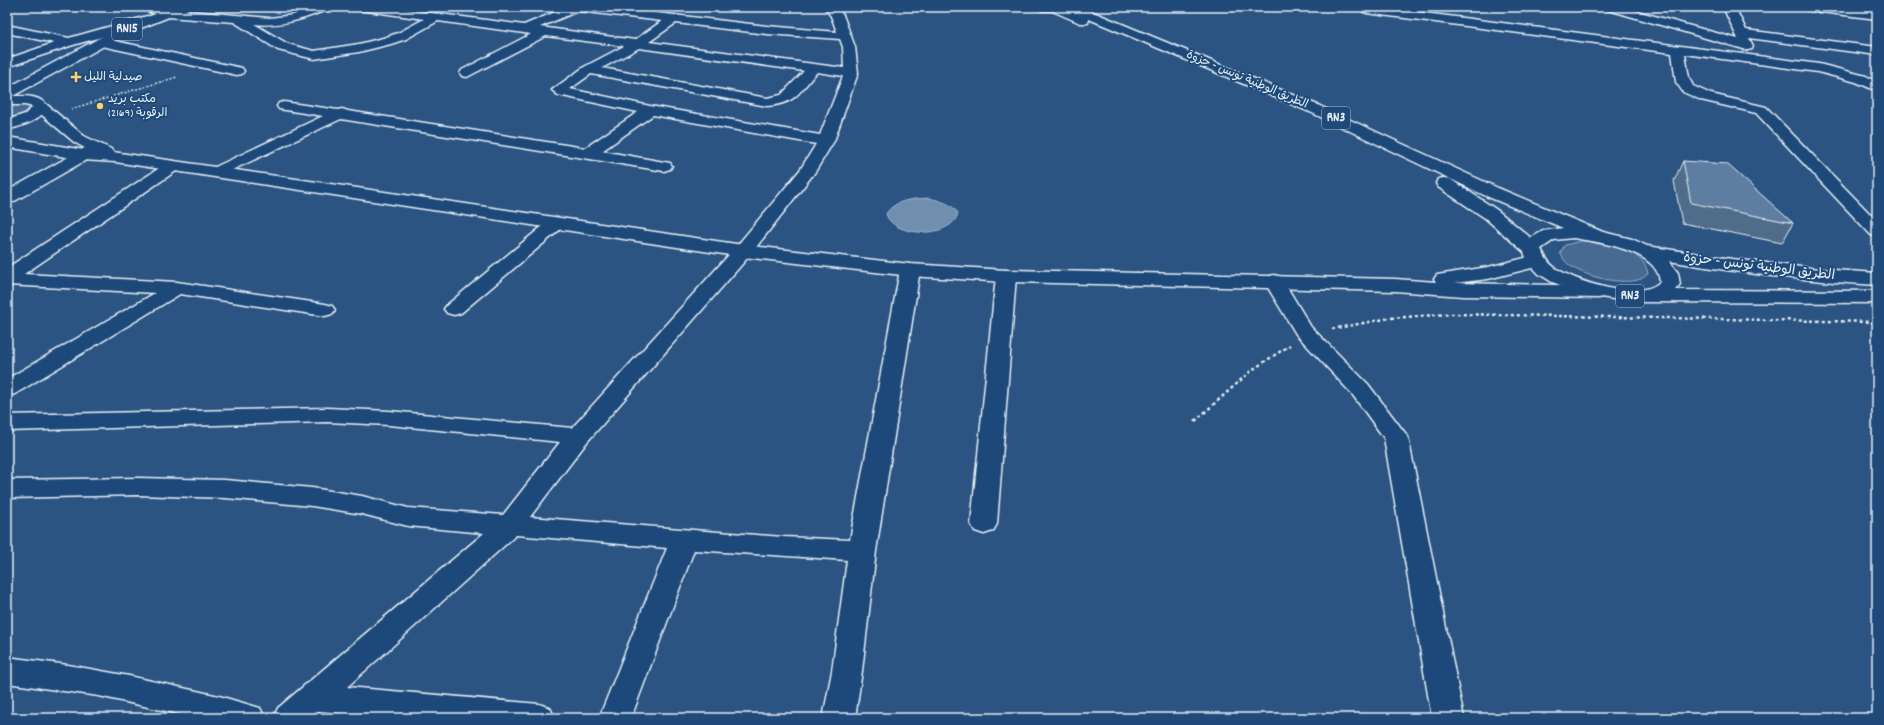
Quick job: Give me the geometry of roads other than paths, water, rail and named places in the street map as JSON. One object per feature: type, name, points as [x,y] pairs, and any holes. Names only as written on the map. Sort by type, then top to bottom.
[{"type":"street","points":[[143,7],[168,13],[278,21],[295,18],[325,7]]},
{"type":"street","name":"RN15","points":[[7,94],[73,60],[101,42],[148,20],[185,7]]},
{"type":"street","points":[[528,28],[577,7],[673,19],[844,36]]},
{"type":"street","points":[[290,718],[510,525],[578,436],[743,251],[807,172],[826,141],[851,73],[849,47],[837,15],[830,7]]},
{"type":"street","name":"الطريق الوطنية تونس - حزوة","points":[[1071,7],[1106,25],[1429,175],[1466,196],[1491,214],[1534,255]]},
{"type":"street","points":[[1609,7],[1748,52],[1834,71],[1869,81],[1877,87]]},
{"type":"street","points":[[1729,7],[1742,34],[1748,52]]},
{"type":"street","points":[[1804,7],[1877,15]]},
{"type":"street","points":[[370,8],[528,28],[851,73]]},
{"type":"street","name":"الطريق الوطنية تونس - حزوة","points":[[1054,8],[1106,25],[1315,109],[1492,192],[1597,236]]},
{"type":"street","points":[[234,19],[257,9]]},
{"type":"street","points":[[1366,9],[1450,19],[1678,51],[1748,52]]},
{"type":"street","points":[[234,19],[283,47],[314,55],[359,48],[386,41],[402,36],[437,17]]},
{"type":"street","points":[[673,19],[638,44],[589,70],[559,90],[650,110],[826,141]]},
{"type":"street","points":[[7,63],[70,42],[148,20]]},
{"type":"street","points":[[7,29],[70,42]]},
{"type":"street","points":[[467,73],[545,31]]},
{"type":"street","points":[[1742,34],[1877,51]]},
{"type":"street","points":[[101,42],[237,71]]},
{"type":"street","points":[[1678,51],[1684,83],[1690,91],[1711,98],[1743,104],[1761,110],[1841,196],[1877,231]]},
{"type":"street","name":"RN15","points":[[7,124],[32,115],[45,100],[73,60]]},
{"type":"street","points":[[589,70],[767,102],[780,101],[786,98],[814,68]]},
{"type":"street","points":[[7,102],[45,100],[89,151]]},
{"type":"street","points":[[284,106],[342,113],[664,166]]},
{"type":"street","points":[[589,153],[650,110]]},
{"type":"street","points":[[217,172],[342,113]]},
{"type":"street","points":[[7,142],[89,151],[115,157],[173,166],[743,251],[910,270],[1006,276],[1180,281],[1274,281],[1463,290],[1599,292]]},
{"type":"street","points":[[7,198],[89,151]]},
{"type":"street","points":[[7,278],[173,166]]},
{"type":"street","points":[[454,309],[557,223]]},
{"type":"street","name":"RN3","points":[[1573,233],[1597,236],[1620,242],[1641,250],[1659,261],[1669,273],[1670,284],[1660,292],[1642,296],[1621,296],[1599,292],[1561,279],[1546,270],[1534,255],[1538,240],[1552,235],[1573,233]]},
{"type":"street","name":"الطريق الوطنية تونس - حزوة","points":[[1641,250],[1758,269],[1842,278],[1877,279]]},
{"type":"street","points":[[1395,286],[1488,273],[1534,255]]},
{"type":"street","points":[[839,718],[847,671],[862,550],[910,270]]},
{"type":"street","points":[[984,524],[1006,276]]},
{"type":"street","points":[[7,278],[177,288],[325,310]]},
{"type":"street","points":[[1274,281],[1303,330],[1360,389],[1396,437],[1448,718]]},
{"type":"street","points":[[7,389],[177,288]]},
{"type":"street","name":"الطريق الوطنية تونس - حزوة","points":[[1642,296],[1877,297]]},
{"type":"street","points":[[7,423],[327,415],[389,418],[578,436]]},
{"type":"street","points":[[7,489],[136,485],[228,488],[311,497],[356,504],[408,518],[783,547],[862,550]]},
{"type":"street","points":[[614,718],[684,540]]},
{"type":"street","points":[[7,670],[80,680],[157,694],[249,718]]},
{"type":"street","points":[[313,697],[539,718]]},
{"type":"lane","points":[[1038,7],[1054,8]]},
{"type":"place","name":"صيدلية الليل","points":[[76,77]]},
{"type":"place","name":"مكتب بريد الرقوبة (2169)","points":[[100,106]]}]
